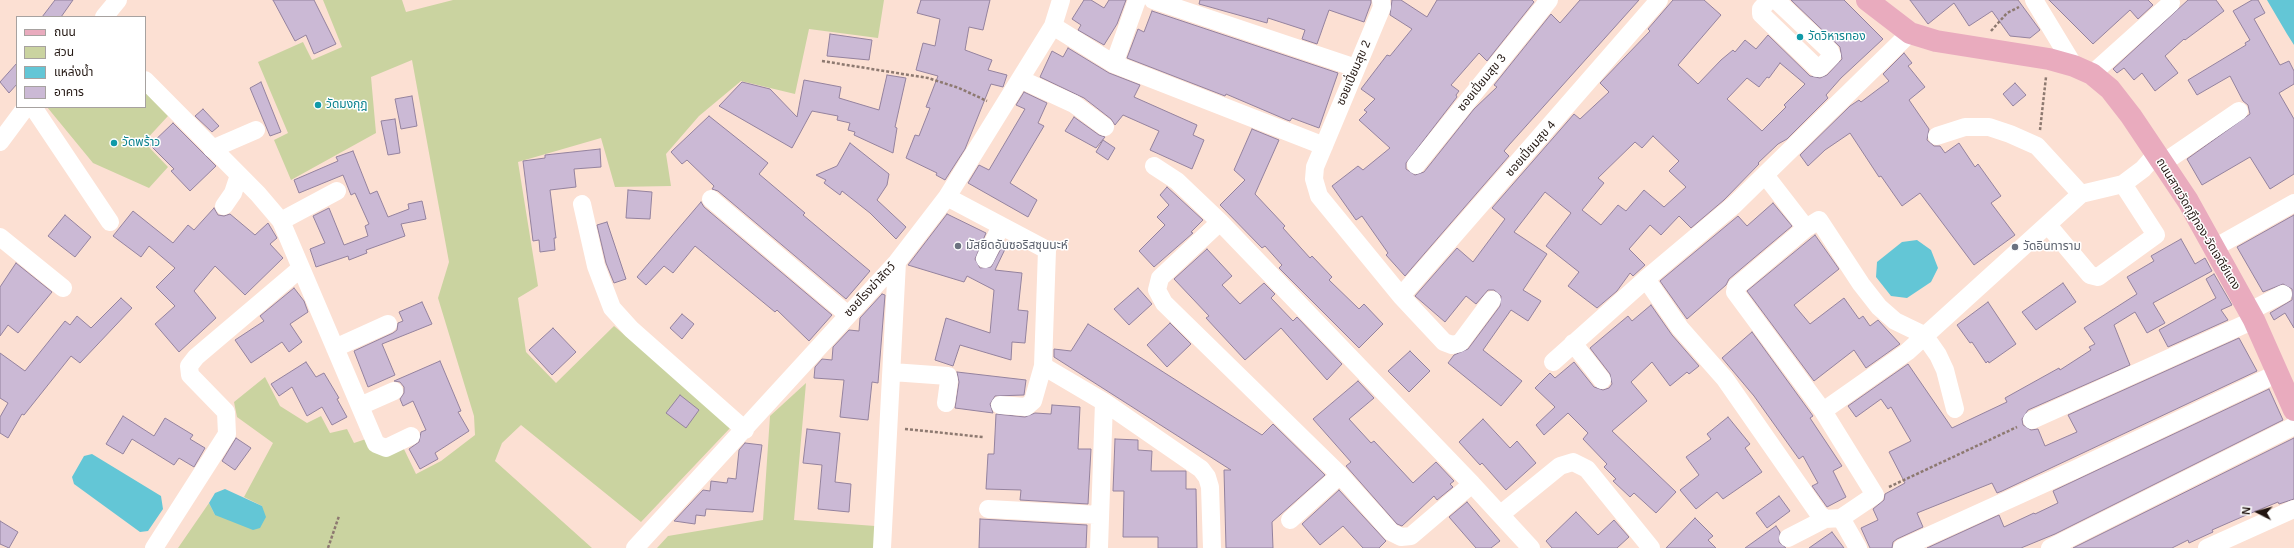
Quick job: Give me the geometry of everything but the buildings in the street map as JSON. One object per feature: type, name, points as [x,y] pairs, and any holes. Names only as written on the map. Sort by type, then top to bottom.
[{"type":"main road","name":"ถนนสายวัดกุฎีทอง-วัดเจดีย์แดง","points":[[1873,2],[1910,33],[1936,41],[2049,59],[2083,70],[2110,89],[2160,158],[2214,248],[2252,316],[2294,410]]},
{"type":"street","points":[[105,16],[118,0]]},
{"type":"street","name":"ซอยโรงฆ่าสัตว์","points":[[635,548],[745,430],[848,314],[897,262],[947,197],[1052,26],[1061,0]]},
{"type":"street","points":[[1114,64],[1137,0]]},
{"type":"street","points":[[1153,0],[1356,68]]},
{"type":"street","name":"ซอยเปี่ยมสุข 2","points":[[1381,0],[1382,7],[1315,167],[1314,179],[1319,196],[1401,296],[1444,342],[1452,345],[1460,343],[1492,300]]},
{"type":"street","name":"ซอยเปี่ยมสุข 3","points":[[1416,166],[1548,0]]},
{"type":"street","name":"ซอยเปี่ยมสุข 4","points":[[1401,296],[1659,0]]},
{"type":"street","points":[[1769,0],[1761,9],[1761,14],[1818,68],[1820,68],[1832,56],[1830,51],[1776,0]]},
{"type":"street","points":[[2030,2],[2083,70],[2171,4]]},
{"type":"street","points":[[1052,26],[1114,64],[1324,146]]},
{"type":"street","points":[[1553,362],[1646,279],[1734,205],[1910,33]]},
{"type":"street","points":[[1020,79],[1074,104],[1105,126]]},
{"type":"street","points":[[146,81],[239,175],[281,221],[376,444],[386,448],[411,436]]},
{"type":"street","points":[[0,142],[25,108]]},
{"type":"street","points":[[34,108],[110,222]]},
{"type":"street","points":[[1823,411],[1875,376],[1907,352],[2081,194],[2123,184],[2143,168],[2239,111]]},
{"type":"street","points":[[1937,136],[1965,127],[1990,127],[2010,134],[2037,146],[2081,194]]},
{"type":"street","points":[[212,149],[256,130]]},
{"type":"street","points":[[1154,166],[1178,181],[1220,222],[1501,514],[1531,548]]},
{"type":"street","points":[[224,206],[233,193],[239,175]]},
{"type":"street","points":[[1766,175],[1806,228]]},
{"type":"street","points":[[2048,225],[2090,275],[2098,277],[2156,235],[2123,184]]},
{"type":"street","points":[[281,221],[337,191]]},
{"type":"street","points":[[947,197],[1047,250],[1043,366],[1034,401],[1026,407],[1000,406]]},
{"type":"street","points":[[711,199],[848,314]]},
{"type":"street","points":[[2214,248],[2294,203]]},
{"type":"street","points":[[582,204],[596,266],[612,308],[631,329],[745,430]]},
{"type":"street","points":[[1788,538],[1833,519],[1875,495],[1823,411],[1735,292],[1736,287],[1806,228],[1819,220],[1861,284],[1879,307],[1895,321],[1924,335],[1945,370],[1955,409]]},
{"type":"street","points":[[1220,222],[1160,278],[1157,290],[1164,303],[1340,475],[1391,532],[1401,537],[1410,536],[1472,484]]},
{"type":"street","points":[[985,259],[1001,226]]},
{"type":"street","points":[[0,237],[63,288]]},
{"type":"street","points":[[882,548],[897,262]]},
{"type":"street","points":[[154,548],[227,434],[226,412],[190,375],[189,366],[196,357],[301,268]]},
{"type":"street","points":[[1646,279],[1680,328],[1725,379],[1819,514],[1833,519],[1858,548]]},
{"type":"street","points":[[2032,420],[2252,316],[2283,294]]},
{"type":"street","points":[[334,348],[388,324]]},
{"type":"street","points":[[1573,343],[1602,380]]},
{"type":"street","points":[[1043,366],[1104,402],[1201,469],[1207,477],[1210,487],[1212,548]]},
{"type":"street","points":[[892,372],[948,376],[949,380],[946,403]]},
{"type":"street","points":[[1902,548],[2074,470],[2278,373]]},
{"type":"street","points":[[360,406],[394,391]]},
{"type":"street","points":[[1099,548],[1104,402]]},
{"type":"street","points":[[2050,548],[2294,426]]},
{"type":"street","points":[[1501,514],[1560,466],[1573,462],[1587,469],[1651,548]]},
{"type":"street","points":[[1290,520],[1340,475]]},
{"type":"street","points":[[2207,548],[2294,508]]},
{"type":"street","points":[[988,509],[1100,514]]},
{"type":"path","points":[[1976,48],[2007,13],[2030,2]]},
{"type":"path","points":[[2037,146],[2049,59]]},
{"type":"path","points":[[822,61],[928,78],[959,88],[1002,108]]},
{"type":"path","points":[[1875,495],[2032,420]]},
{"type":"path","points":[[889,427],[983,437]]},
{"type":"path","points":[[328,548],[339,516]]},
{"type":"green space","points":[[323,0],[402,0],[406,12],[453,0],[884,0],[878,38],[809,29],[795,94],[741,81],[699,116],[666,154],[671,186],[615,187],[601,138],[518,162],[538,286],[518,298],[526,352],[556,383],[614,326],[732,426],[641,522],[521,425],[502,443],[495,461],[592,548],[178,548],[209,503],[215,515],[262,506],[244,497],[273,443],[237,417],[234,402],[265,377],[280,406],[307,423],[321,416],[330,433],[347,429],[354,443],[366,439],[402,445],[416,474],[441,461],[475,435],[474,416],[438,298],[449,262],[412,60],[371,77],[376,133],[291,180],[274,140],[288,133],[258,62],[303,42],[312,60],[342,47]]},
{"type":"green space","points":[[146,93],[168,116],[144,142],[168,167],[149,188],[93,163],[48,108],[146,108]]},
{"type":"green space","points":[[806,383],[794,520],[875,526],[874,548],[657,548],[668,536],[763,520],[770,416]]},
{"type":"water","points":[[2267,0],[2294,0],[2294,45],[2287,34]]},
{"type":"water","points":[[1917,240],[1931,250],[1938,268],[1931,282],[1907,298],[1891,296],[1876,277],[1877,262],[1902,242]]},
{"type":"water","points":[[92,454],[161,496],[163,509],[148,531],[140,532],[74,484],[72,477],[84,456]]},
{"type":"water","points":[[225,489],[262,506],[266,517],[260,528],[253,530],[215,515],[209,503],[215,493]]},
{"type":"place","name":"วัดวิหารทอง","points":[[1800,37]]},
{"type":"place","name":"วัดมงกุฎ","points":[[318,105]]},
{"type":"place","name":"วัดพร้าว","points":[[114,143]]},
{"type":"place","name":"มัสยิดอันซอริสซุนนะห์","points":[[958,246]]},
{"type":"place","name":"วัดอินทาราม","points":[[2015,247]]}]
